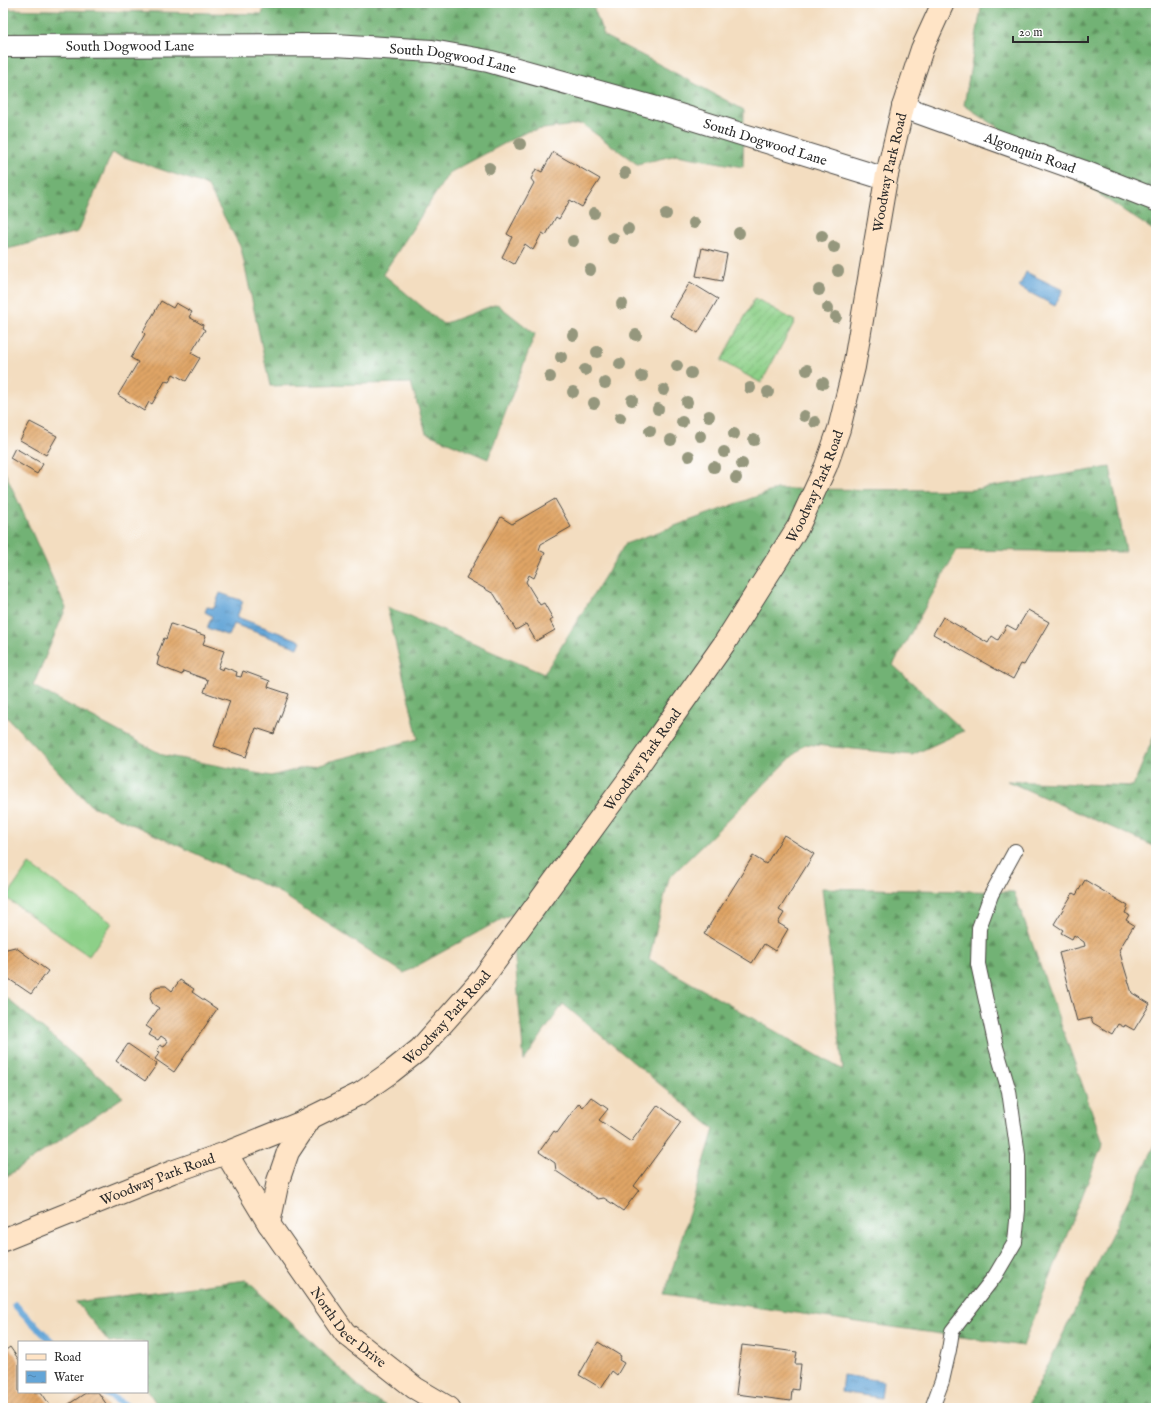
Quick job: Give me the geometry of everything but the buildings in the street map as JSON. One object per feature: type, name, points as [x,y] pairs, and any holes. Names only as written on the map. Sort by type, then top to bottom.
[{"type":"street","name":"Woodway Park Road","points":[[3,1240],[172,1172],[226,1153],[310,1119],[361,1093],[391,1072],[414,1053],[452,1014],[483,978],[626,782],[724,644],[798,527],[826,466],[842,415],[854,367],[886,179],[903,106],[922,49],[943,3]]},
{"type":"street","name":"South Dogwood Lane","points":[[3,46],[335,46],[432,51],[488,61],[650,106],[886,179]]},
{"type":"street","name":"Algonquin Road","points":[[903,106],[1082,171],[1156,200]]},
{"type":"street","points":[[269,1224],[278,1181],[288,1152],[310,1119]]},
{"type":"street","name":"North Deer Drive","points":[[226,1153],[269,1224],[345,1334],[415,1388],[449,1408]]},
{"type":"lane","points":[[932,1408],[942,1381],[950,1350],[952,1331],[996,1276],[1015,1242],[1018,1210],[1018,1156],[1009,1091],[996,1047],[978,964],[980,928],[991,895],[1015,851]]},
{"type":"green space","points":[[266,3],[592,3],[604,36],[744,110],[743,167],[677,155],[637,164],[582,124],[528,131],[449,173],[383,274],[443,324],[497,304],[535,334],[488,459],[426,433],[411,383],[270,386],[241,248],[207,185],[112,153],[78,232],[3,250],[3,9],[262,14]]},
{"type":"green space","points":[[982,3],[1156,3],[1156,232],[964,105]]},
{"type":"green space","points":[[755,298],[795,321],[761,383],[721,361]]},
{"type":"green space","points":[[1110,467],[1126,552],[957,550],[893,665],[964,731],[912,755],[805,744],[669,878],[649,959],[843,1070],[822,888],[1014,892],[1103,1143],[1023,1346],[665,1294],[714,1129],[563,1004],[524,1061],[511,914],[404,973],[277,891],[90,805],[3,713],[3,468],[66,608],[33,686],[163,755],[271,776],[418,739],[387,607],[544,674],[625,544],[777,489],[970,490]]},
{"type":"green space","points":[[1156,731],[1156,847],[1007,781],[1133,786]]},
{"type":"green space","points":[[29,864],[112,923],[89,956],[6,898]]},
{"type":"green space","points":[[3,995],[123,1097],[3,1179]]},
{"type":"green space","points":[[1156,1143],[1156,1408],[1027,1408]]},
{"type":"green space","points":[[246,1280],[369,1396],[390,1408],[159,1408],[148,1391],[148,1341],[108,1341],[76,1302]]},
{"type":"water","points":[[1026,272],[1063,290],[1055,306],[1019,287]]},
{"type":"water","points":[[220,593],[243,601],[237,617],[301,641],[298,648],[234,624],[229,636],[207,628],[212,616],[205,612],[207,607],[214,608]]},
{"type":"water","points":[[843,1375],[883,1381],[881,1398],[841,1392]]},
{"type":"waterway","points":[[15,1305],[51,1341]]},
{"type":"waterway","points":[[106,1393],[130,1408]]}]
